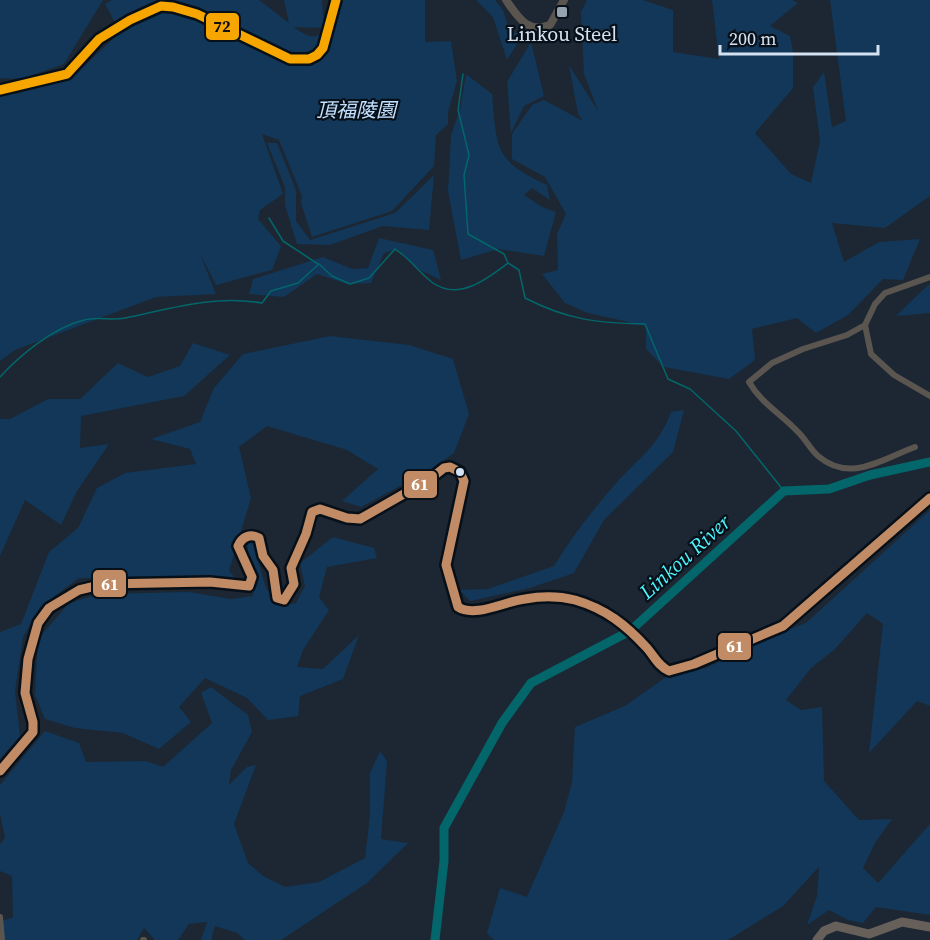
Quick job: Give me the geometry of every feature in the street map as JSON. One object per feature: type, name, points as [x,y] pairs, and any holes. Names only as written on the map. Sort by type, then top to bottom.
[{"type":"main road","points":[[817,940],[824,931],[836,926],[869,934],[902,922],[930,927]]},
{"type":"street","points":[[0,90],[60,78],[72,70],[99,39],[161,6],[197,14],[290,59],[309,58],[317,55],[323,48],[336,0]]},
{"type":"street","points":[[506,0],[526,25],[537,29],[550,25],[564,0]]},
{"type":"street","points":[[915,447],[854,470],[837,469],[816,455],[798,432],[756,395],[749,382],[772,363],[803,349],[847,335],[864,325],[875,304],[885,293],[930,277]]},
{"type":"street","points":[[864,325],[871,354],[894,375],[930,396]]},
{"type":"street","points":[[0,771],[33,732],[33,722],[25,693],[28,659],[38,623],[49,608],[79,590],[104,584],[210,582],[249,586],[252,577],[238,546],[250,536],[259,538],[262,556],[273,570],[277,598],[284,600],[294,584],[291,568],[306,534],[312,512],[320,509],[347,518],[360,519],[430,479],[444,468],[450,467],[460,472],[464,481],[446,565],[458,607],[470,611],[522,599],[549,597],[578,601],[610,614],[648,649],[663,669],[675,671],[783,626],[930,498]]},
{"type":"street","points":[[0,916],[2,940]]},
{"type":"green space","points":[[0,0],[103,0],[64,64],[22,79],[0,78]]},
{"type":"green space","name":"頂福陵園","points":[[112,0],[259,0],[289,23],[284,0],[322,0],[324,28],[332,0],[425,0],[425,42],[451,41],[457,81],[448,112],[448,124],[436,135],[434,166],[392,211],[312,237],[301,203],[302,196],[279,140],[262,134],[283,194],[260,210],[258,219],[281,246],[272,270],[216,285],[200,254],[216,294],[156,297],[15,350],[0,361],[0,93],[16,94],[73,77],[120,32],[105,4]],"holes":[[[294,27],[324,28],[318,35],[312,36]]]},
{"type":"green space","points":[[476,0],[495,0],[503,10],[510,32],[523,34],[507,60],[493,17]]},
{"type":"green space","points":[[587,0],[643,0],[673,10],[673,52],[719,59],[712,0],[792,0],[798,3],[770,26],[790,36],[793,52],[793,88],[755,133],[791,174],[811,183],[820,141],[813,87],[824,72],[832,127],[846,121],[830,0],[930,0],[930,196],[885,228],[832,223],[844,262],[879,242],[920,239],[903,280],[883,279],[848,315],[816,333],[797,318],[752,329],[755,360],[729,379],[664,367],[646,349],[646,326],[588,313],[565,303],[542,274],[558,270],[557,234],[566,214],[545,177],[512,159],[512,134],[532,105],[544,100],[583,121],[578,114],[569,65],[598,111],[584,74],[581,12]]},
{"type":"green space","points":[[531,42],[544,96],[524,106],[511,133],[507,82]]},
{"type":"green space","points":[[466,74],[492,94],[495,128],[502,151],[508,160],[517,168],[547,185],[550,200],[532,188],[524,195],[542,207],[556,212],[544,256],[499,249],[461,260],[448,191],[451,136],[460,109]]},
{"type":"green space","points":[[267,143],[277,143],[296,190],[296,221],[310,240],[395,213],[434,175],[429,230],[383,226],[330,245],[297,244],[285,205],[285,187]]},
{"type":"green space","points":[[379,238],[433,250],[441,280],[420,270],[398,249],[384,253],[371,283],[347,284],[317,274],[284,297],[249,294],[253,279],[323,257],[352,269],[368,268]]},
{"type":"green space","points":[[930,284],[930,313],[896,316],[927,286]]},
{"type":"green space","points":[[330,336],[409,345],[453,359],[469,414],[454,453],[428,471],[361,507],[342,501],[378,469],[347,450],[267,426],[239,447],[251,498],[229,571],[240,583],[213,577],[79,578],[40,607],[23,637],[15,691],[20,736],[0,759],[0,632],[21,624],[49,552],[78,528],[97,488],[125,473],[196,464],[190,449],[151,439],[200,422],[214,388],[243,354]]},
{"type":"green space","points":[[193,343],[230,355],[184,396],[81,416],[80,448],[109,444],[77,491],[61,525],[25,500],[0,556],[0,419],[10,419],[48,399],[80,399],[118,363],[148,377],[180,366]]},
{"type":"green space","points":[[684,410],[673,452],[604,520],[574,573],[530,588],[470,601],[460,590],[488,589],[554,566],[601,501],[655,442],[671,412]]},
{"type":"green space","points":[[930,510],[930,706],[917,701],[869,753],[883,624],[867,613],[834,650],[811,668],[786,700],[801,710],[822,707],[824,781],[859,820],[892,819],[875,843],[863,868],[878,883],[930,824],[930,915],[876,907],[863,923],[848,920],[829,910],[807,925],[817,896],[819,867],[783,906],[728,940],[494,940],[487,933],[500,888],[527,897],[564,812],[572,782],[575,727],[625,706],[669,675],[706,668],[771,636],[806,623]]},
{"type":"green space","points":[[333,537],[374,548],[377,558],[327,567],[319,597],[329,610],[303,650],[297,667],[323,669],[359,635],[343,679],[300,696],[298,716],[268,720],[247,698],[205,678],[179,707],[191,722],[159,749],[123,733],[75,728],[45,719],[35,695],[38,639],[69,603],[99,594],[189,592],[231,599],[253,596],[248,542],[253,544],[266,588],[279,606],[296,603],[305,586],[300,563]]},
{"type":"green space","points":[[211,687],[248,715],[252,732],[231,770],[229,785],[247,767],[256,765],[234,824],[248,863],[263,876],[285,887],[319,882],[365,858],[370,815],[370,773],[380,751],[387,761],[381,839],[408,843],[367,883],[281,940],[245,940],[237,933],[215,926],[211,940],[201,940],[207,922],[189,924],[178,940],[155,940],[144,928],[137,940],[0,940],[0,922],[13,917],[12,876],[0,871],[0,844],[5,838],[0,814],[0,785],[45,731],[79,743],[86,762],[146,761],[163,767],[212,723],[201,693]]},
{"type":"waterway","points":[[463,74],[458,110],[469,155],[464,175],[468,234],[504,254],[508,263]]},
{"type":"waterway","points":[[269,218],[283,241],[318,264]]},
{"type":"waterway","points":[[0,377],[38,343],[72,324],[89,319],[125,318],[210,302],[262,303],[271,291],[298,283],[319,264],[332,276],[350,284],[369,278],[395,249],[433,283],[453,290],[472,286],[508,263],[519,270],[525,298],[569,316],[612,323],[645,324],[668,379],[690,389],[736,431],[784,491]]},
{"type":"waterway","name":"Linkou River","points":[[435,940],[444,861],[444,828],[502,723],[531,683],[630,631],[784,491],[829,489],[870,475],[930,462]]},
{"type":"transit line","name":"72","points":[[0,90],[67,74],[99,39],[130,20],[161,6],[197,14],[290,59],[309,59],[323,48],[336,0]]},
{"type":"transit line","name":"61","points":[[0,771],[33,732],[33,722],[25,693],[28,659],[38,623],[49,608],[79,590],[104,584],[210,582],[249,586],[252,577],[238,546],[244,538],[249,536],[259,538],[263,556],[273,570],[277,598],[284,600],[294,584],[291,568],[306,534],[312,512],[320,509],[347,518],[360,519],[430,479],[444,468],[450,467],[460,472],[464,481],[446,565],[458,607],[473,611],[531,598],[575,600],[606,613],[623,625],[647,648],[659,664],[669,671],[694,664],[783,626],[930,498]]},
{"type":"place","name":"Linkou Steel","points":[[562,12]]}]
